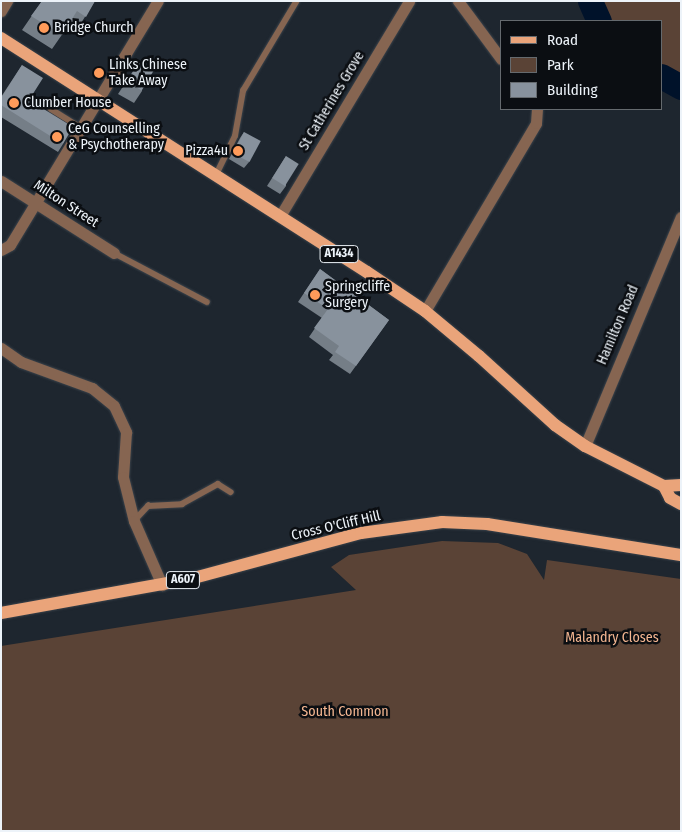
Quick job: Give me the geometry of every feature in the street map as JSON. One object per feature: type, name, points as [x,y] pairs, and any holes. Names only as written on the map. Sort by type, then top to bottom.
[{"type":"main road","name":"A1434","points":[[1,38],[215,177],[280,216],[424,311],[479,356],[556,425],[585,446],[664,486],[670,498],[681,504]]},
{"type":"main road","points":[[664,486],[681,485]]},
{"type":"main road","name":"Cross O'Cliff Hill","points":[[1,613],[162,584],[361,533],[409,525],[487,524],[681,555]]},
{"type":"street","points":[[1,11],[7,1]]},
{"type":"street","points":[[6,248],[36,203],[158,1]]},
{"type":"street","name":"St Catherines Grove","points":[[280,216],[409,1]]},
{"type":"street","points":[[458,1],[500,58]]},
{"type":"street","points":[[424,311],[536,124],[537,110]]},
{"type":"street","name":"Milton Street","points":[[1,180],[114,253]]},
{"type":"street","name":"Hamilton Road","points":[[585,446],[681,217]]},
{"type":"street","points":[[1,348],[21,362],[92,388],[114,406],[126,432],[123,477],[134,521],[162,584]]},
{"type":"lane","points":[[215,177],[235,136],[244,91],[296,2]]},
{"type":"lane","points":[[51,109],[82,128]]},
{"type":"lane","points":[[114,253],[207,302]]},
{"type":"lane","points":[[134,521],[148,506],[182,504],[218,484],[231,492]]},
{"type":"green space","points":[[590,1],[681,1],[681,87],[662,77],[662,20],[599,20]]},
{"type":"green space","name":"South Common","points":[[442,541],[498,543],[527,554],[544,580],[547,560],[681,579],[681,831],[1,831],[1,646],[356,590],[331,567],[349,555]]},
{"type":"building","points":[[42,1],[95,1],[86,17],[77,11],[62,35],[31,16]]},
{"type":"building","points":[[139,62],[154,71],[142,90],[127,82]]},
{"type":"building","points":[[22,65],[43,78],[29,100],[73,127],[63,144],[1,105],[1,98]]},
{"type":"building","points":[[244,132],[261,141],[250,162],[233,153]]},
{"type":"building","points":[[286,156],[299,164],[285,186],[272,178]]},
{"type":"building","points":[[320,269],[389,320],[356,366],[335,352],[339,346],[314,328],[328,309],[304,293]]},
{"type":"waterway","points":[[590,1],[599,20]]},
{"type":"waterway","points":[[662,77],[681,87]]},
{"type":"place","name":"Bridge Church","points":[[44,28]]},
{"type":"place","name":"Links Chinese Take Away","points":[[99,73]]},
{"type":"place","name":"Clumber House","points":[[14,103]]},
{"type":"place","name":"CeG Counselling & Psychotherapy","points":[[57,137]]},
{"type":"place","name":"Pizza4u","points":[[238,151]]},
{"type":"place","name":"Springcliffe Surgery","points":[[315,295]]},
{"type":"park label","name":"Malandry Closes","points":[[612,638]]}]
